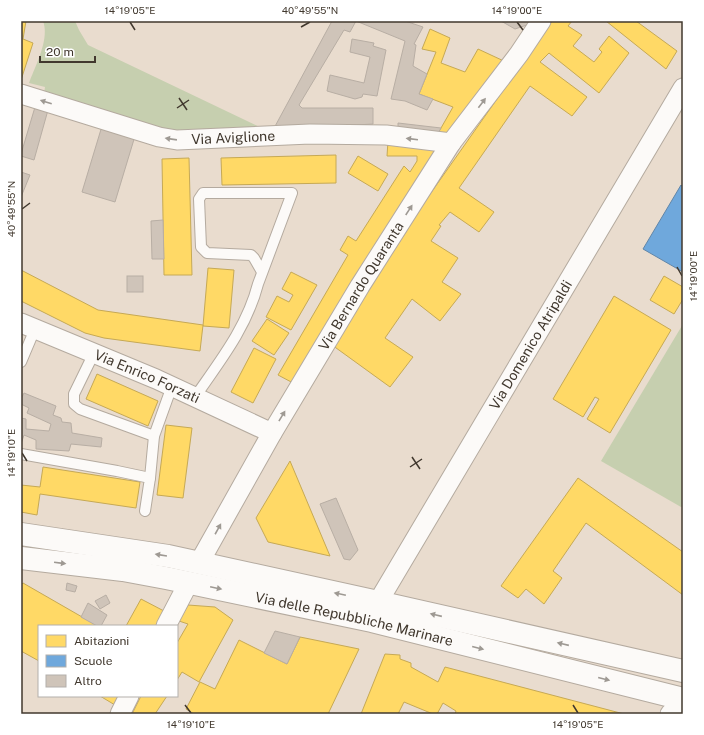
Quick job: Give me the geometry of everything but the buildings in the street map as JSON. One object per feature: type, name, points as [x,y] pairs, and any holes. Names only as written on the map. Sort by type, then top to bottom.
[{"type":"main road","name":"Via delle Repubbliche Marinare","points":[[21,534],[168,556],[199,563],[683,699]]},
{"type":"main road","name":"Via delle Repubbliche Marinare","points":[[21,558],[123,570],[375,612],[683,671]]},
{"type":"main road","points":[[189,582],[199,563]]},
{"type":"street","name":"Via Bernardo Quaranta","points":[[199,563],[272,433],[360,286],[451,143],[519,54],[542,21]]},
{"type":"street","name":"Via Domenico Atripaldi","points":[[375,612],[683,88]]},
{"type":"street","name":"Via Aviglione","points":[[21,94],[159,137],[177,140],[310,134],[386,135],[451,143]]},
{"type":"street","name":"Via Enrico Forzati","points":[[28,326],[172,386],[272,433]]},
{"type":"street","points":[[167,625],[189,582]]},
{"type":"street","points":[[120,714],[129,697]]},
{"type":"street","points":[[670,714],[683,699]]},
{"type":"lane","points":[[196,397],[236,338],[255,294],[292,193],[203,193],[199,199],[201,247],[207,253],[251,255],[262,272]]},
{"type":"lane","points":[[21,362],[28,326]]},
{"type":"lane","points":[[94,353],[74,394],[74,404],[80,409],[154,436]]},
{"type":"lane","points":[[145,510],[154,436],[172,386]]},
{"type":"lane","points":[[21,454],[150,478]]},
{"type":"green space","points":[[43,21],[75,21],[88,45],[270,132],[183,133],[151,127],[44,94],[45,87],[29,83],[38,61],[45,36]]},
{"type":"green space","points":[[683,324],[683,506],[681,507],[601,461]]}]
